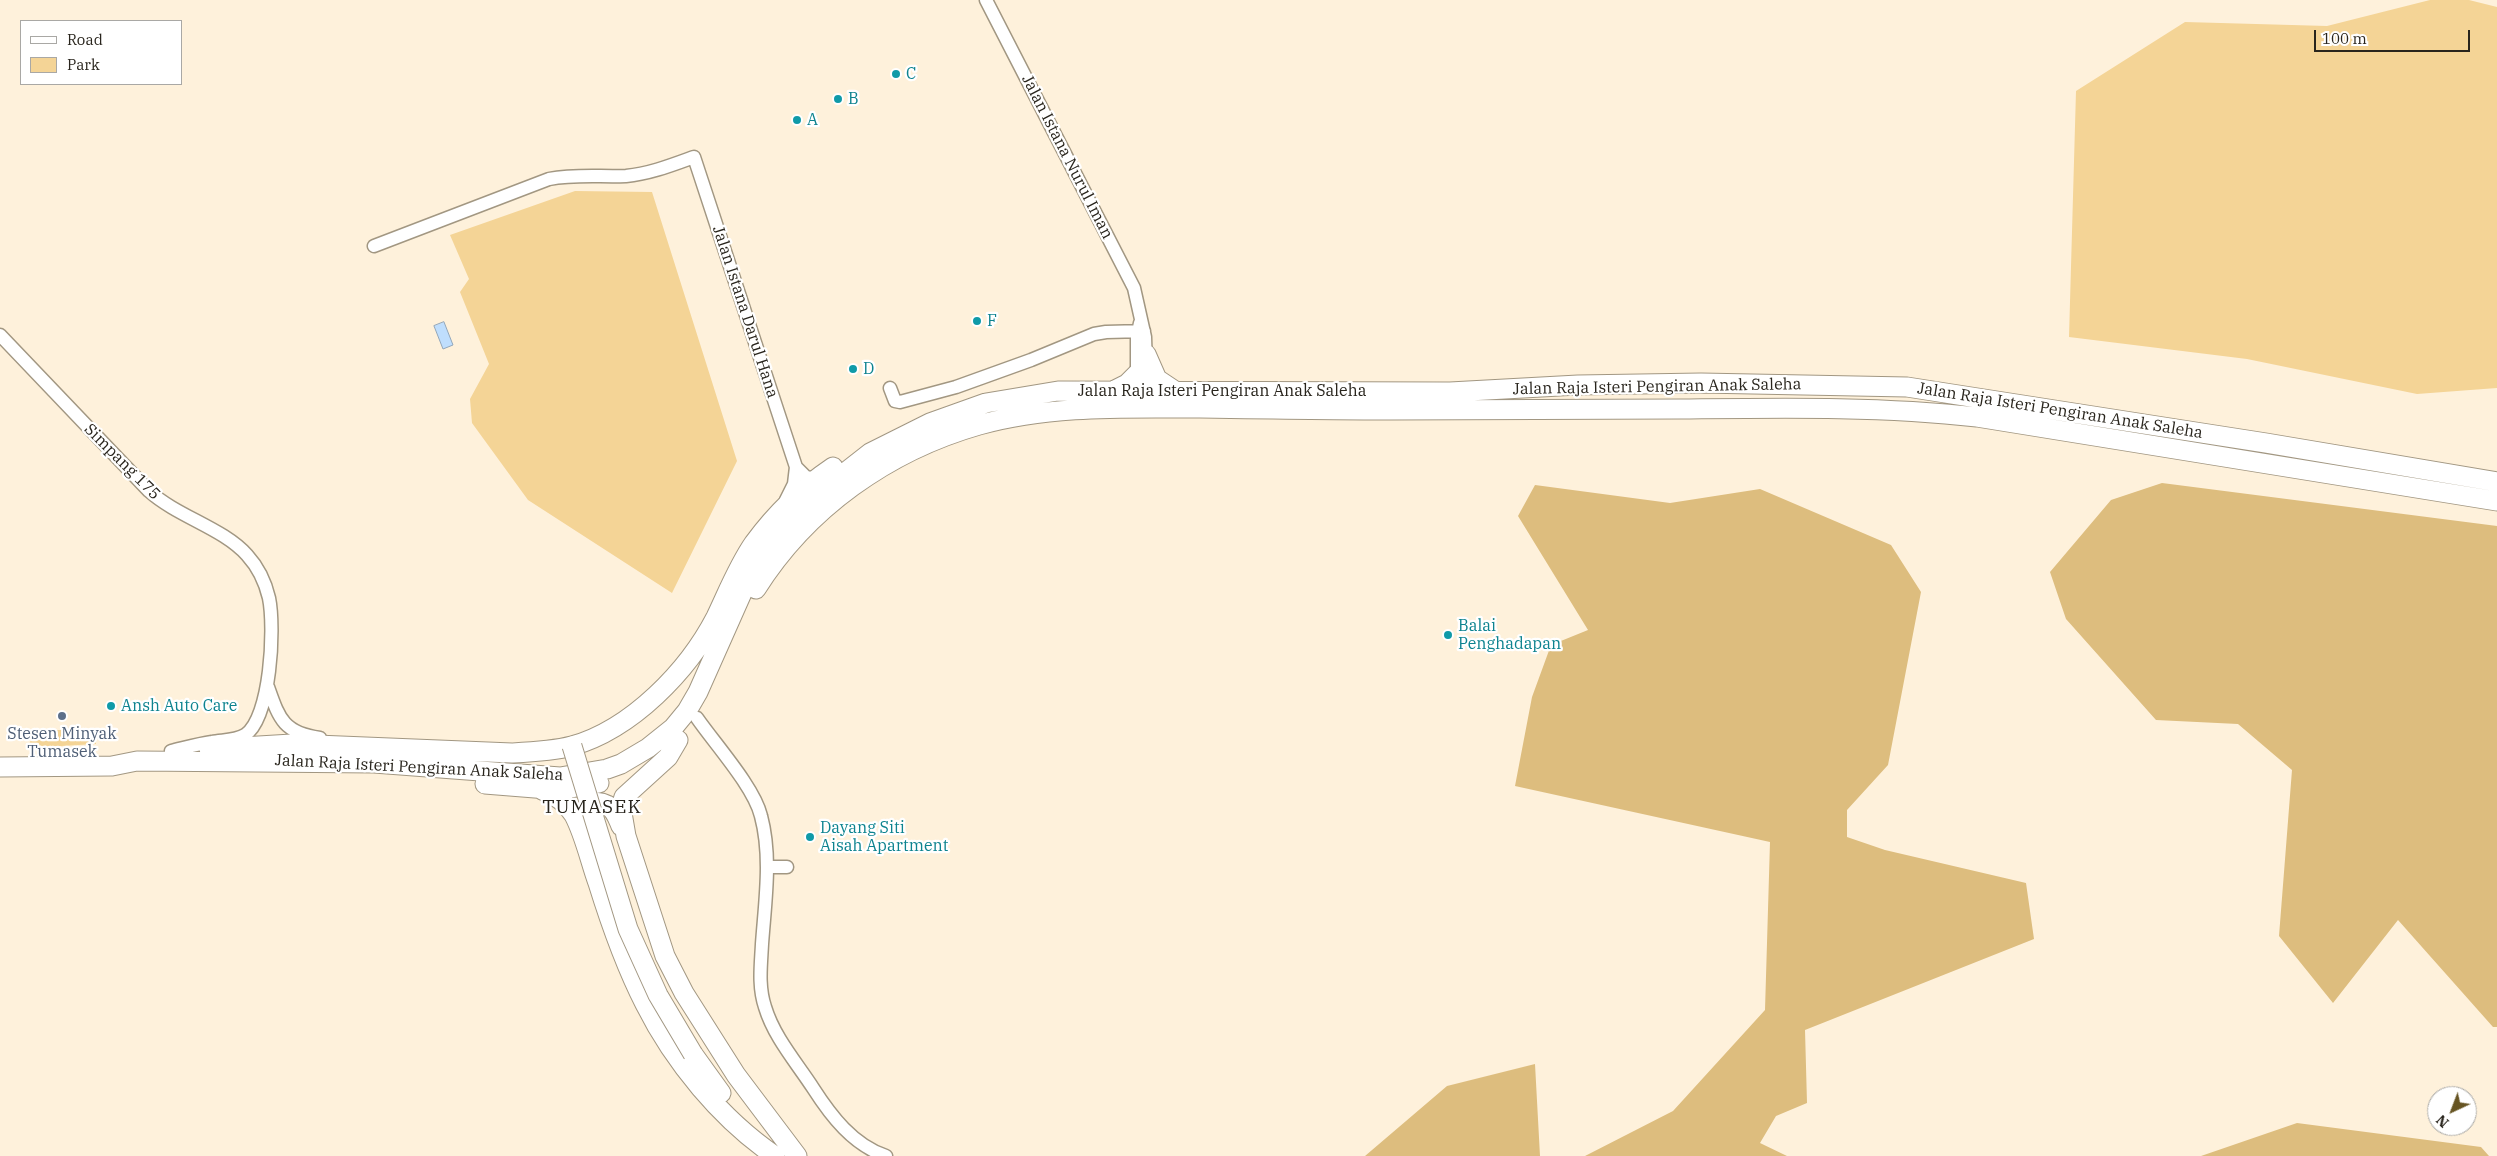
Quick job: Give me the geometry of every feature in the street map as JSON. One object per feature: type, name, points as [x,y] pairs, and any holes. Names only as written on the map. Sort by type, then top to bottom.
[{"type":"main road","points":[[1146,354],[1158,379],[1175,391]]},
{"type":"main road","name":"Jalan Raja Isteri Pengiran Anak Saleha","points":[[112,766],[134,772],[376,776],[540,790],[576,788],[616,780],[656,759],[678,740],[697,718],[748,603],[764,575],[812,520],[857,483],[904,454],[978,426],[1012,417],[1060,410],[1141,394],[1175,391],[1450,392],[1578,385],[1701,384],[1907,387],[2256,441],[2497,482]]},
{"type":"main road","name":"Jalan Raja Isteri Pengiran Anak Saleha","points":[[0,768],[112,766],[137,761],[374,763],[560,777],[607,769],[621,764],[648,748],[673,728],[687,711],[698,692],[750,575],[783,529],[802,508],[847,469],[897,438],[962,411],[1003,399],[1058,391],[1115,390],[1141,394],[1567,410],[1825,409],[1930,412],[2025,424],[2497,501]]},
{"type":"main road","points":[[137,761],[154,753],[171,751],[292,744],[512,753],[543,751],[577,744],[627,719],[650,702],[672,680],[715,618],[739,568],[754,544],[778,513],[816,479],[860,449],[897,438]]},
{"type":"main road","points":[[626,836],[621,807],[624,797],[668,757],[678,740]]},
{"type":"main road","points":[[577,744],[628,929],[658,995],[737,1112],[779,1156]]},
{"type":"main road","points":[[540,790],[557,796],[574,815],[616,941],[645,1005],[668,1043],[696,1082],[723,1111],[775,1156]]},
{"type":"main road","points":[[584,842],[580,817],[587,806],[595,803],[607,804],[614,811],[626,836],[665,956],[684,993],[708,1035],[797,1156]]},
{"type":"main road","points":[[698,1052],[745,1104],[797,1156]]},
{"type":"street","name":"Jalan Istana Nurul Iman","points":[[986,0],[1134,288],[1142,316],[1141,394]]},
{"type":"street","name":"Jalan Istana Darul Hana","points":[[374,246],[548,179],[571,175],[627,176],[645,173],[694,157],[796,467]]},
{"type":"street","name":"Jalan Istana Nurul Iman","points":[[1141,331],[1146,354],[1141,394]]},
{"type":"street","points":[[890,388],[895,401],[900,402],[984,377],[1094,334],[1141,331]]},
{"type":"street","name":"Simpang 175","points":[[0,335],[149,491],[164,505],[233,543],[246,553],[256,566],[264,582],[269,600],[268,687],[257,722],[244,736],[171,751]]},
{"type":"street","points":[[796,467],[806,477],[816,479]]},
{"type":"street","points":[[778,513],[794,484],[796,467]]},
{"type":"street","name":"Simpang 175","points":[[268,687],[280,719],[295,732],[306,736],[370,747]]},
{"type":"street","points":[[697,718],[754,800],[761,815],[767,867],[760,983],[768,1015],[775,1032],[822,1101],[842,1126],[860,1145],[886,1156]]},
{"type":"street","points":[[767,867],[787,867]]},
{"type":"green space","points":[[2430,0],[2469,0],[2497,7],[2497,388],[2417,394],[2247,359],[2069,337],[2076,91],[2185,22],[2327,26]]},
{"type":"green space","points":[[575,191],[652,192],[737,461],[672,593],[528,500],[472,423],[470,399],[489,364],[460,292],[469,279],[450,235]]},
{"type":"green space","points":[[47,730],[93,730],[96,732],[96,744],[27,748],[31,740]]},
{"type":"shaded area","points":[[2162,483],[2497,526],[2497,1027],[2493,1027],[2398,920],[2333,1003],[2279,936],[2292,770],[2238,724],[2156,720],[2066,619],[2050,572],[2111,500]]},
{"type":"shaded area","points":[[1535,485],[1670,503],[1760,489],[1891,545],[1921,592],[1888,765],[1847,810],[1847,837],[1885,850],[2026,883],[2034,939],[1805,1030],[1807,1103],[1776,1116],[1760,1143],[1787,1156],[1585,1156],[1673,1111],[1765,1010],[1770,842],[1515,786],[1532,697],[1551,645],[1588,630],[1518,516]]},
{"type":"shaded area","points":[[1535,1064],[1540,1156],[1365,1156],[1447,1086]]},
{"type":"shaded area","points":[[2297,1123],[2481,1147],[2489,1156],[2201,1156]]},
{"type":"water","points":[[444,322],[453,345],[443,349],[434,326]]},
{"type":"place","name":"C","points":[[896,74]]},
{"type":"place","name":"B","points":[[838,99]]},
{"type":"place","name":"A","points":[[797,120]]},
{"type":"place","name":"F","points":[[977,321]]},
{"type":"place","name":"D","points":[[853,369]]},
{"type":"place","name":"Balai Penghadapan","points":[[1448,635]]},
{"type":"place","name":"Ansh Auto Care","points":[[111,706]]},
{"type":"place","name":"Stesen Minyak Tumasek","points":[[62,716]]},
{"type":"place","name":"Dayang Siti Aisah Apartment","points":[[810,837]]},
{"type":"district","name":"TUMASEK","points":[[592,808]]}]
